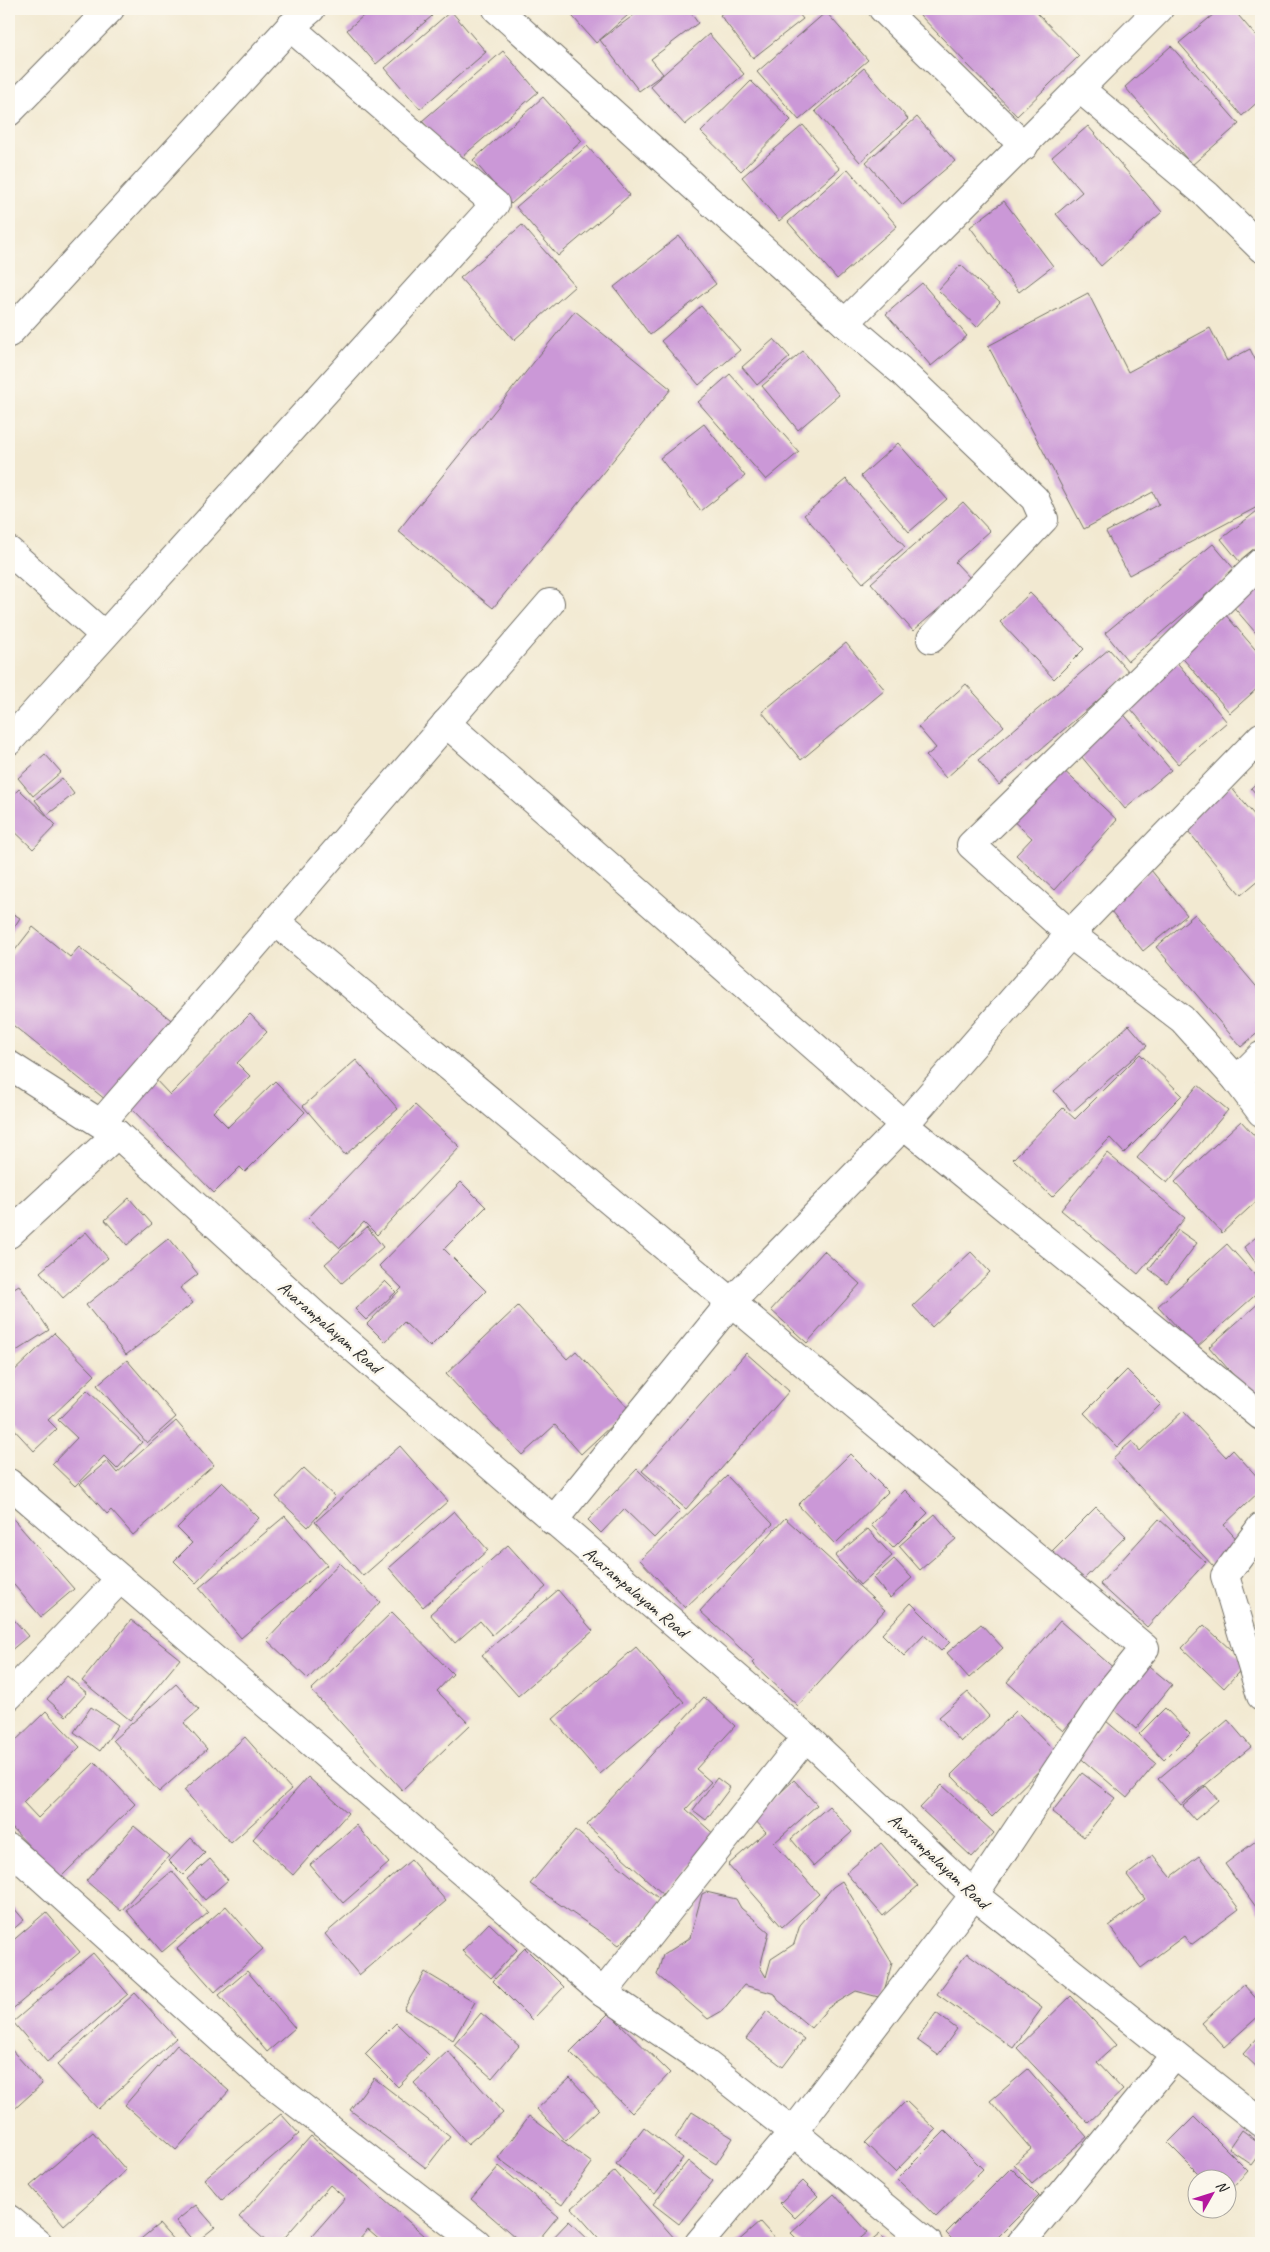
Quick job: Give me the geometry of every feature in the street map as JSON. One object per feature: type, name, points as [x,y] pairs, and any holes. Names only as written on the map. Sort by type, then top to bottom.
[{"type":"street","points":[[9,112],[110,9]]},
{"type":"street","points":[[9,334],[290,27],[311,9]]},
{"type":"street","points":[[498,9],[844,323],[900,370],[1036,499],[1044,519],[931,639]]},
{"type":"street","points":[[883,9],[1024,146]]},
{"type":"street","points":[[844,323],[1024,146],[1079,88],[1159,9]]},
{"type":"street","points":[[9,741],[495,204],[290,27]]},
{"type":"street","points":[[1079,88],[1207,195],[1261,248]]},
{"type":"street","points":[[9,551],[104,635]]},
{"type":"street","points":[[1261,562],[970,845],[1070,934],[1182,1019],[1237,1080],[1261,1112]]},
{"type":"street","points":[[9,1234],[109,1129],[275,921],[550,603]]},
{"type":"street","points":[[446,723],[904,1125],[1261,1416]]},
{"type":"street","points":[[553,1521],[732,1301],[904,1125],[1070,934],[1261,737]]},
{"type":"street","points":[[275,921],[1145,1648],[1107,1695],[974,1895],[793,2132],[699,2243]]},
{"type":"street","points":[[1237,1080],[1261,1056]]},
{"type":"street","name":"Avarampalayam Road","points":[[9,1065],[109,1129],[314,1314],[806,1737],[974,1895],[1261,2123]]},
{"type":"street","points":[[9,1483],[603,1993],[698,2058],[793,2132],[928,2243]]},
{"type":"street","points":[[1261,1528],[1225,1576],[1261,1696]]},
{"type":"street","points":[[9,1696],[120,1579]]},
{"type":"street","points":[[603,1993],[806,1737]]},
{"type":"street","points":[[9,1848],[263,2077],[477,2243]]},
{"type":"street","points":[[1022,2243],[1175,2055]]},
{"type":"street","points":[[9,2219],[38,2243]]},
{"type":"building","points":[[371,9],[426,9],[432,16],[376,64],[347,30]]},
{"type":"building","points":[[566,9],[635,9],[596,43]]},
{"type":"building","points":[[642,9],[688,9],[698,23],[651,59],[663,74],[639,91],[600,40]]},
{"type":"building","points":[[728,9],[795,9],[803,19],[753,58],[720,15]]},
{"type":"building","points":[[918,9],[1033,9],[1079,56],[1017,116],[916,11]]},
{"type":"building","points":[[1220,9],[1233,9],[1261,42],[1261,99],[1242,116],[1179,43]]},
{"type":"building","points":[[451,11],[486,52],[420,109],[385,68]]},
{"type":"building","points":[[826,12],[868,60],[799,120],[757,72]]},
{"type":"building","points":[[709,34],[744,74],[685,125],[650,86]]},
{"type":"building","points":[[1171,46],[1239,124],[1192,165],[1125,87]]},
{"type":"building","points":[[503,51],[538,92],[456,162],[422,121]]},
{"type":"building","points":[[864,68],[908,119],[860,162],[815,111]]},
{"type":"building","points":[[751,81],[791,120],[741,171],[701,132]]},
{"type":"building","points":[[543,97],[582,141],[511,204],[473,160]]},
{"type":"building","points":[[917,117],[955,161],[903,205],[866,162]]},
{"type":"building","points":[[803,125],[840,169],[779,221],[742,177]]},
{"type":"building","points":[[1088,126],[1162,212],[1101,266],[1056,214],[1082,192],[1052,157]]},
{"type":"building","points":[[587,146],[630,195],[558,256],[516,207]]},
{"type":"building","points":[[848,169],[897,226],[837,279],[788,222]]},
{"type":"building","points":[[1004,201],[1053,266],[1019,292],[970,227]]},
{"type":"building","points":[[522,225],[575,286],[514,340],[460,278]]},
{"type":"building","points":[[679,236],[716,284],[650,335],[614,287]]},
{"type":"building","points":[[961,265],[1000,302],[977,327],[938,290]]},
{"type":"building","points":[[922,283],[967,336],[931,366],[886,314]]},
{"type":"building","points":[[1088,293],[1128,372],[1210,328],[1227,361],[1250,349],[1256,361],[1261,358],[1261,505],[1129,575],[1106,532],[1159,504],[1153,492],[1084,529],[988,346]]},
{"type":"building","points":[[701,306],[740,350],[699,385],[661,341]]},
{"type":"building","points":[[575,311],[671,389],[493,608],[398,531]]},
{"type":"building","points":[[774,339],[790,357],[757,385],[742,367]]},
{"type":"building","points":[[803,351],[839,395],[798,430],[762,386]]},
{"type":"building","points":[[730,374],[799,452],[766,480],[698,402]]},
{"type":"building","points":[[704,424],[745,476],[701,511],[660,458]]},
{"type":"building","points":[[898,443],[947,499],[909,532],[861,476]]},
{"type":"building","points":[[846,479],[905,547],[863,583],[804,515]]},
{"type":"building","points":[[963,502],[990,531],[955,562],[972,580],[913,631],[871,583]]},
{"type":"building","points":[[1261,508],[1261,543],[1239,561],[1221,539]]},
{"type":"building","points":[[1213,544],[1235,570],[1128,661],[1105,633]]},
{"type":"building","points":[[1261,577],[1261,639],[1231,604]]},
{"type":"building","points":[[1030,593],[1084,649],[1054,679],[1000,622]]},
{"type":"building","points":[[1224,613],[1261,656],[1261,685],[1230,713],[1178,653]]},
{"type":"building","points":[[846,643],[885,690],[801,760],[762,712]]},
{"type":"building","points":[[1109,649],[1130,673],[999,785],[978,760]]},
{"type":"building","points":[[1174,659],[1227,722],[1178,764],[1124,701]]},
{"type":"building","points":[[966,684],[1004,726],[946,778],[926,756],[936,748],[918,727]]},
{"type":"building","points":[[1121,711],[1171,770],[1125,809],[1076,750]]},
{"type":"building","points":[[45,754],[61,772],[33,796],[18,778]]},
{"type":"building","points":[[1059,766],[1117,820],[1054,890],[1016,855],[1032,838],[1011,819]]},
{"type":"building","points":[[62,778],[74,794],[47,815],[35,800]]},
{"type":"building","points":[[1261,779],[1261,800],[1251,788]]},
{"type":"building","points":[[1230,786],[1261,823],[1261,878],[1241,895],[1183,825]]},
{"type":"building","points":[[19,789],[56,825],[33,849],[9,826],[9,799]]},
{"type":"building","points":[[1151,870],[1187,915],[1143,951],[1107,906]]},
{"type":"building","points":[[9,911],[20,918],[9,935]]},
{"type":"building","points":[[1195,914],[1261,992],[1261,1030],[1241,1047],[1156,947]]},
{"type":"building","points":[[33,927],[70,957],[79,947],[175,1023],[111,1104],[9,1022],[9,958]]},
{"type":"building","points":[[250,1014],[267,1032],[237,1063],[250,1076],[213,1112],[228,1127],[275,1081],[305,1112],[245,1172],[240,1167],[214,1193],[125,1102],[152,1076],[170,1095]]},
{"type":"building","points":[[1129,1025],[1147,1046],[1072,1112],[1054,1091]]},
{"type":"building","points":[[1140,1054],[1182,1095],[1124,1153],[1110,1138],[1052,1197],[1013,1159],[1063,1108],[1075,1119]]},
{"type":"building","points":[[356,1060],[398,1109],[345,1155],[303,1106]]},
{"type":"building","points":[[1198,1085],[1228,1110],[1167,1183],[1137,1158]]},
{"type":"building","points":[[415,1105],[460,1147],[377,1235],[364,1222],[340,1248],[308,1218]]},
{"type":"building","points":[[1241,1121],[1261,1143],[1261,1197],[1222,1233],[1175,1182]]},
{"type":"building","points":[[1107,1153],[1185,1218],[1138,1274],[1061,1210]]},
{"type":"building","points":[[461,1182],[486,1207],[444,1249],[486,1291],[430,1347],[404,1322],[385,1342],[367,1324],[402,1288],[379,1266]]},
{"type":"building","points":[[129,1198],[152,1224],[127,1245],[105,1220]]},
{"type":"building","points":[[367,1227],[383,1247],[342,1283],[325,1264]]},
{"type":"building","points":[[1178,1230],[1197,1243],[1167,1283],[1149,1269]]},
{"type":"building","points":[[86,1232],[108,1258],[63,1298],[40,1272]]},
{"type":"building","points":[[1261,1233],[1261,1270],[1244,1247]]},
{"type":"building","points":[[169,1238],[198,1274],[180,1288],[193,1303],[126,1355],[86,1305]]},
{"type":"building","points":[[1227,1244],[1261,1282],[1261,1290],[1196,1348],[1158,1306]]},
{"type":"building","points":[[824,1251],[860,1284],[807,1343],[771,1310]]},
{"type":"building","points":[[971,1252],[990,1272],[932,1327],[913,1306]]},
{"type":"building","points":[[385,1281],[396,1292],[366,1320],[355,1309]]},
{"type":"building","points":[[19,1285],[49,1330],[10,1355],[9,1291]]},
{"type":"building","points":[[1261,1301],[1261,1392],[1254,1399],[1209,1347]]},
{"type":"building","points":[[518,1306],[567,1359],[576,1351],[629,1409],[581,1454],[555,1425],[522,1455],[446,1374]]},
{"type":"building","points":[[54,1333],[95,1375],[48,1420],[57,1429],[34,1451],[9,1424],[9,1376]]},
{"type":"building","points":[[746,1353],[789,1391],[686,1509],[642,1471]]},
{"type":"building","points":[[127,1360],[176,1417],[147,1443],[97,1385]]},
{"type":"building","points":[[1127,1370],[1161,1404],[1117,1447],[1084,1413]]},
{"type":"building","points":[[87,1390],[142,1442],[117,1469],[104,1456],[75,1486],[52,1464],[77,1438],[58,1420]]},
{"type":"building","points":[[1183,1411],[1226,1457],[1233,1450],[1261,1481],[1261,1490],[1224,1525],[1240,1543],[1214,1567],[1113,1458],[1132,1441],[1140,1451]]},
{"type":"building","points":[[176,1421],[214,1465],[133,1535],[111,1510],[107,1514],[80,1484],[107,1461],[117,1473]]},
{"type":"building","points":[[400,1446],[448,1501],[363,1576],[315,1522]]},
{"type":"building","points":[[850,1454],[888,1492],[835,1544],[798,1505]]},
{"type":"building","points":[[304,1468],[335,1497],[308,1527],[276,1497]]},
{"type":"building","points":[[637,1469],[680,1511],[654,1538],[624,1509],[601,1533],[588,1520]]},
{"type":"building","points":[[727,1476],[773,1524],[685,1608],[640,1560]]},
{"type":"building","points":[[222,1482],[259,1518],[196,1583],[174,1561],[192,1543],[177,1528]]},
{"type":"building","points":[[905,1490],[928,1513],[893,1548],[871,1525]]},
{"type":"building","points":[[1096,1507],[1126,1536],[1082,1581],[1052,1551]]},
{"type":"building","points":[[454,1511],[488,1550],[423,1607],[389,1568]]},
{"type":"building","points":[[9,1514],[74,1589],[41,1617],[9,1579]]},
{"type":"building","points":[[935,1514],[956,1539],[920,1570],[899,1546]]},
{"type":"building","points":[[285,1516],[327,1565],[241,1638],[199,1588]]},
{"type":"building","points":[[785,1518],[885,1610],[798,1706],[752,1663],[754,1661],[700,1611]]},
{"type":"building","points":[[1159,1519],[1206,1562],[1147,1627],[1100,1584]]},
{"type":"building","points":[[868,1529],[892,1556],[860,1585],[835,1556]]},
{"type":"building","points":[[508,1545],[546,1587],[492,1635],[480,1621],[455,1643],[430,1614]]},
{"type":"building","points":[[894,1559],[912,1578],[890,1598],[873,1578]]},
{"type":"building","points":[[339,1563],[380,1602],[308,1679],[267,1640]]},
{"type":"building","points":[[558,1590],[593,1631],[518,1696],[482,1655]]},
{"type":"building","points":[[911,1603],[950,1642],[941,1651],[924,1635],[904,1656],[882,1634]]},
{"type":"building","points":[[392,1612],[453,1674],[437,1691],[470,1725],[402,1790],[311,1690]]},
{"type":"building","points":[[9,1614],[28,1636],[9,1652]]},
{"type":"building","points":[[131,1620],[180,1659],[130,1720],[82,1681]]},
{"type":"building","points":[[1060,1621],[1116,1670],[1063,1731],[1007,1682]]},
{"type":"building","points":[[981,1624],[1003,1648],[969,1678],[947,1653]]},
{"type":"building","points":[[1204,1625],[1246,1664],[1224,1688],[1182,1648]]},
{"type":"building","points":[[636,1647],[684,1702],[600,1774],[553,1719]]},
{"type":"building","points":[[1144,1662],[1172,1685],[1136,1729],[1108,1705]]},
{"type":"building","points":[[67,1676],[87,1693],[66,1716],[47,1699]]},
{"type":"building","points":[[176,1684],[199,1710],[184,1723],[207,1749],[159,1792],[113,1740]]},
{"type":"building","points":[[968,1692],[989,1716],[961,1742],[939,1717]]},
{"type":"building","points":[[704,1697],[735,1726],[696,1769],[711,1782],[686,1809],[718,1838],[665,1896],[587,1825]]},
{"type":"building","points":[[91,1707],[118,1725],[100,1751],[74,1732]]},
{"type":"building","points":[[1165,1708],[1190,1734],[1164,1760],[1139,1734]]},
{"type":"building","points":[[46,1711],[80,1747],[23,1802],[38,1818],[95,1762],[135,1804],[60,1878],[9,1825],[9,1747]]},
{"type":"building","points":[[1016,1711],[1057,1753],[992,1817],[951,1775]]},
{"type":"building","points":[[1228,1720],[1251,1747],[1181,1805],[1158,1779]]},
{"type":"building","points":[[1106,1721],[1156,1763],[1127,1798],[1077,1755]]},
{"type":"building","points":[[245,1737],[291,1789],[231,1843],[184,1790]]},
{"type":"building","points":[[1082,1773],[1115,1798],[1084,1837],[1052,1812]]},
{"type":"building","points":[[308,1777],[348,1813],[293,1875],[253,1839]]},
{"type":"building","points":[[717,1778],[730,1788],[706,1820],[693,1810]]},
{"type":"building","points":[[794,1780],[817,1805],[774,1843],[819,1894],[782,1927],[728,1865],[766,1832],[753,1818]]},
{"type":"building","points":[[942,1785],[994,1833],[972,1857],[920,1808]]},
{"type":"building","points":[[1206,1786],[1218,1800],[1195,1820],[1183,1806]]},
{"type":"building","points":[[829,1806],[852,1832],[814,1866],[791,1839]]},
{"type":"building","points":[[356,1825],[389,1863],[343,1903],[310,1865]]},
{"type":"building","points":[[134,1826],[169,1856],[121,1911],[86,1881]]},
{"type":"building","points":[[575,1830],[663,1902],[619,1945],[530,1884]]},
{"type":"building","points":[[1261,1837],[1261,1914],[1225,1864]]},
{"type":"building","points":[[191,1838],[205,1853],[183,1875],[169,1861]]},
{"type":"building","points":[[881,1843],[918,1886],[883,1916],[846,1873]]},
{"type":"building","points":[[1153,1855],[1171,1877],[1199,1856],[1239,1909],[1191,1945],[1184,1936],[1141,1968],[1109,1926],[1145,1899],[1127,1875]]},
{"type":"building","points":[[210,1859],[228,1880],[205,1900],[187,1879]]},
{"type":"building","points":[[411,1860],[446,1901],[359,1975],[325,1934]]},
{"type":"building","points":[[172,1871],[208,1913],[162,1952],[126,1910]]},
{"type":"building","points":[[842,1881],[892,1963],[882,1998],[856,1991],[828,2008],[811,2028],[778,2000],[775,1994],[744,1985],[722,2011],[708,2019],[657,1975],[663,1955],[690,1938],[702,1894],[706,1892],[736,1899],[741,1908],[769,1932],[760,1967],[766,1977],[771,1959],[794,1944],[800,1925],[833,1887]]},
{"type":"building","points":[[9,1902],[24,1920],[9,1933]]},
{"type":"building","points":[[226,1906],[263,1949],[215,1992],[177,1949]]},
{"type":"building","points":[[46,1912],[80,1952],[9,2012],[9,1944]]},
{"type":"building","points":[[489,1923],[517,1950],[491,1978],[462,1951]]},
{"type":"building","points":[[525,1948],[564,1987],[532,2020],[493,1981]]},
{"type":"building","points":[[93,1953],[128,1994],[47,2062],[13,2022]]},
{"type":"building","points":[[967,1953],[1042,2008],[1013,2048],[937,1994]]},
{"type":"building","points":[[247,1971],[295,2028],[267,2052],[219,1995]]},
{"type":"building","points":[[425,1972],[475,2002],[453,2040],[404,2009]]},
{"type":"building","points":[[1244,1985],[1261,2004],[1261,2014],[1224,2047],[1202,2023]]},
{"type":"building","points":[[135,1993],[176,2038],[98,2109],[57,2065]]},
{"type":"building","points":[[1071,1996],[1116,2045],[1097,2062],[1123,2090],[1088,2123],[1017,2048]]},
{"type":"building","points":[[767,2011],[804,2039],[783,2067],[746,2039]]},
{"type":"building","points":[[481,2013],[519,2046],[492,2078],[454,2045]]},
{"type":"building","points":[[609,2013],[670,2073],[632,2113],[570,2052]]},
{"type":"building","points":[[936,2013],[957,2029],[938,2055],[917,2040]]},
{"type":"building","points":[[396,2023],[429,2055],[398,2087],[365,2054]]},
{"type":"building","points":[[1261,2034],[1261,2071],[1243,2054]]},
{"type":"building","points":[[177,2045],[229,2091],[176,2150],[125,2105]]},
{"type":"building","points":[[9,2047],[42,2084],[9,2114]]},
{"type":"building","points":[[448,2051],[503,2113],[468,2144],[414,2083]]},
{"type":"building","points":[[1028,2069],[1087,2137],[1032,2184],[1014,2164],[1031,2149],[990,2101]]},
{"type":"building","points":[[374,2078],[450,2137],[426,2168],[350,2110]]},
{"type":"building","points":[[570,2078],[599,2109],[566,2141],[537,2109]]},
{"type":"building","points":[[906,2101],[936,2130],[895,2172],[865,2143]]},
{"type":"building","points":[[692,2112],[733,2138],[716,2164],[675,2138]]},
{"type":"building","points":[[281,2114],[299,2134],[222,2200],[204,2179]]},
{"type":"building","points":[[529,2116],[592,2163],[562,2205],[498,2158]]},
{"type":"building","points":[[1194,2117],[1248,2171],[1238,2182],[1238,2170],[1195,2170],[1168,2143]]},
{"type":"building","points":[[644,2127],[683,2158],[655,2194],[616,2164]]},
{"type":"building","points":[[1242,2130],[1261,2144],[1261,2153],[1252,2165],[1229,2149]]},
{"type":"building","points":[[945,2131],[983,2169],[936,2217],[897,2179]]},
{"type":"building","points":[[93,2132],[126,2170],[64,2225],[30,2186]]},
{"type":"building","points":[[311,2136],[433,2243],[383,2243],[368,2230],[356,2243],[306,2243],[345,2198],[330,2185],[280,2243],[268,2243],[239,2217]]},
{"type":"building","points":[[688,2161],[713,2181],[679,2224],[653,2204]]},
{"type":"building","points":[[499,2166],[558,2216],[536,2243],[522,2243],[471,2199]]},
{"type":"building","points":[[1011,2168],[1039,2196],[992,2243],[956,2243],[946,2233]]},
{"type":"building","points":[[615,2171],[676,2240],[673,2243],[603,2243],[572,2208]]},
{"type":"building","points":[[803,2181],[818,2196],[795,2218],[780,2203]]},
{"type":"building","points":[[834,2194],[868,2232],[855,2243],[801,2243],[791,2233]]},
{"type":"building","points":[[196,2205],[215,2227],[195,2243],[176,2221]]},
{"type":"building","points":[[569,2221],[592,2243],[548,2243]]},
{"type":"building","points":[[760,2222],[779,2243],[736,2243]]},
{"type":"building","points":[[159,2224],[176,2243],[136,2243]]},
{"type":"building","points":[[880,2234],[888,2243],[869,2243]]}]
